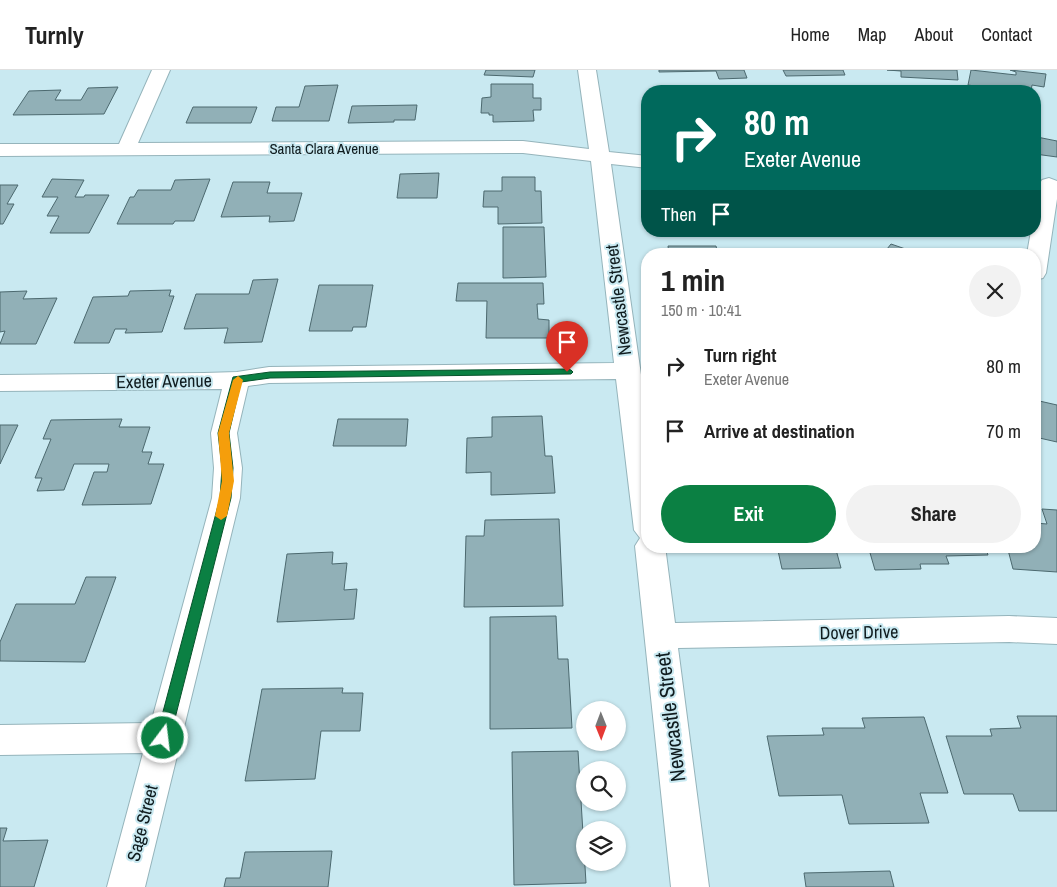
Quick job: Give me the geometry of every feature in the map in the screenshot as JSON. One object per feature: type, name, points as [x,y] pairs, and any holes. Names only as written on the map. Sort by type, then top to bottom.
[{"type":"street","points":[[126,149],[162,70]]},
{"type":"street","name":"Newcastle Street","points":[[587,70],[641,477]]},
{"type":"street","name":"Santa Clara Avenue","points":[[0,150],[523,147],[555,149],[600,157],[641,161]]},
{"type":"street","points":[[1041,228],[1047,184]]},
{"type":"street","name":"Exeter Avenue","points":[[0,382],[237,380],[270,375],[627,371]]},
{"type":"street","name":"Sage Street","points":[[126,887],[226,498],[228,468],[224,433],[237,380]]},
{"type":"street","name":"Newcastle Street","points":[[651,553],[690,887]]},
{"type":"street","name":"Dover Drive","points":[[661,636],[1010,628],[1057,631]]},
{"type":"street","points":[[0,740],[163,738]]},
{"type":"building","points":[[486,70],[535,70],[533,77],[484,75]]},
{"type":"building","points":[[659,70],[744,70],[747,78],[719,79],[716,71],[659,72]]},
{"type":"building","points":[[783,70],[843,70],[845,75],[786,76]]},
{"type":"building","points":[[887,70],[957,70],[958,80],[901,77],[901,71]]},
{"type":"building","points":[[971,70],[1016,75],[1016,72],[1010,70],[1046,74],[1044,87],[1041,85],[968,85]]},
{"type":"building","points":[[491,84],[533,84],[533,98],[541,98],[541,110],[533,110],[534,121],[493,122],[493,115],[481,113],[482,98],[491,97]]},
{"type":"building","points":[[338,85],[329,121],[272,121],[276,107],[299,107],[305,86]]},
{"type":"building","points":[[118,87],[104,114],[13,115],[29,91],[61,90],[55,100],[81,100],[88,88]]},
{"type":"building","points":[[417,105],[415,120],[348,123],[352,106]]},
{"type":"building","points":[[193,107],[257,107],[251,123],[186,123]]},
{"type":"building","points":[[1041,138],[1057,141],[1057,157],[1041,155]]},
{"type":"building","points":[[439,173],[437,198],[397,198],[400,174]]},
{"type":"building","points":[[502,177],[535,177],[535,191],[541,191],[542,223],[498,224],[498,207],[483,207],[484,191],[502,191]]},
{"type":"building","points":[[52,179],[84,180],[75,197],[109,195],[89,233],[50,233],[59,216],[47,216],[58,197],[42,197]]},
{"type":"building","points":[[210,179],[194,221],[175,221],[173,224],[117,224],[130,197],[134,197],[138,190],[171,190],[175,180]]},
{"type":"building","points":[[233,182],[270,182],[267,193],[302,193],[294,221],[269,222],[270,216],[221,217]]},
{"type":"building","points":[[0,185],[18,185],[7,204],[14,204],[3,224],[0,224]]},
{"type":"building","points":[[503,227],[544,227],[546,277],[503,278]]},
{"type":"building","points":[[891,244],[903,248],[888,248]]},
{"type":"building","points":[[668,246],[716,246],[716,248],[668,248]]},
{"type":"building","points":[[278,279],[262,342],[224,343],[228,328],[184,329],[196,294],[249,294],[253,280]]},
{"type":"building","points":[[458,283],[543,283],[544,304],[537,304],[538,319],[549,320],[549,338],[486,338],[487,301],[456,301]]},
{"type":"building","points":[[319,285],[373,285],[366,327],[353,327],[352,331],[309,331]]},
{"type":"building","points":[[171,290],[169,296],[174,296],[162,332],[125,333],[127,329],[115,329],[109,343],[74,343],[93,297],[128,296],[130,291]]},
{"type":"building","points":[[27,291],[23,299],[57,298],[36,344],[0,344],[5,331],[0,332],[0,292]]},
{"type":"building","points":[[1041,401],[1057,405],[1057,442],[1041,438]]},
{"type":"building","points":[[542,416],[545,456],[552,456],[555,493],[491,495],[491,472],[466,473],[467,438],[492,437],[492,417]]},
{"type":"building","points":[[122,419],[119,427],[150,427],[142,452],[152,452],[148,464],[164,464],[151,504],[82,505],[94,472],[107,472],[109,464],[74,464],[64,490],[37,491],[42,478],[35,478],[51,439],[43,439],[51,420]]},
{"type":"building","points":[[338,419],[408,419],[406,446],[333,446]]},
{"type":"building","points":[[0,425],[18,425],[0,464]]},
{"type":"building","points":[[1042,509],[1057,510],[1057,572],[1013,569],[1009,553],[1041,553],[1041,524],[1047,524]]},
{"type":"building","points":[[559,519],[563,606],[464,607],[466,536],[484,536],[485,520]]},
{"type":"building","points":[[333,552],[332,564],[347,563],[344,590],[357,589],[354,619],[277,622],[287,554]]},
{"type":"building","points":[[779,553],[837,553],[841,568],[782,569]]},
{"type":"building","points":[[870,553],[987,553],[988,555],[946,556],[949,564],[920,564],[921,569],[875,570]]},
{"type":"building","points":[[86,577],[116,577],[85,662],[0,661],[0,642],[16,604],[75,604]]},
{"type":"building","points":[[556,616],[558,659],[568,659],[572,728],[490,729],[490,617]]},
{"type":"building","points":[[343,688],[342,693],[363,693],[360,731],[321,731],[315,779],[245,781],[262,689]]},
{"type":"building","points":[[1017,716],[1057,716],[1057,811],[1019,811],[1013,794],[964,794],[946,736],[992,736],[990,729],[1021,728]]},
{"type":"building","points":[[924,717],[948,793],[920,793],[929,823],[849,824],[842,795],[779,796],[767,736],[824,735],[822,728],[865,728],[862,718]]},
{"type":"building","points":[[578,751],[579,761],[576,761],[576,811],[582,811],[582,821],[576,821],[576,871],[585,871],[586,883],[514,885],[512,752]]},
{"type":"building","points":[[0,828],[7,828],[3,841],[48,840],[34,887],[0,887]]},
{"type":"building","points":[[332,851],[328,887],[224,887],[226,878],[240,878],[245,852]]},
{"type":"building","points":[[890,871],[894,887],[806,887],[804,873]]},
{"type":"slow traffic","points":[[221,516],[228,481],[224,433],[238,380]]},
{"type":"route","points":[[163,738],[226,498],[228,468],[224,433],[237,380],[270,375],[567,372]]}]
